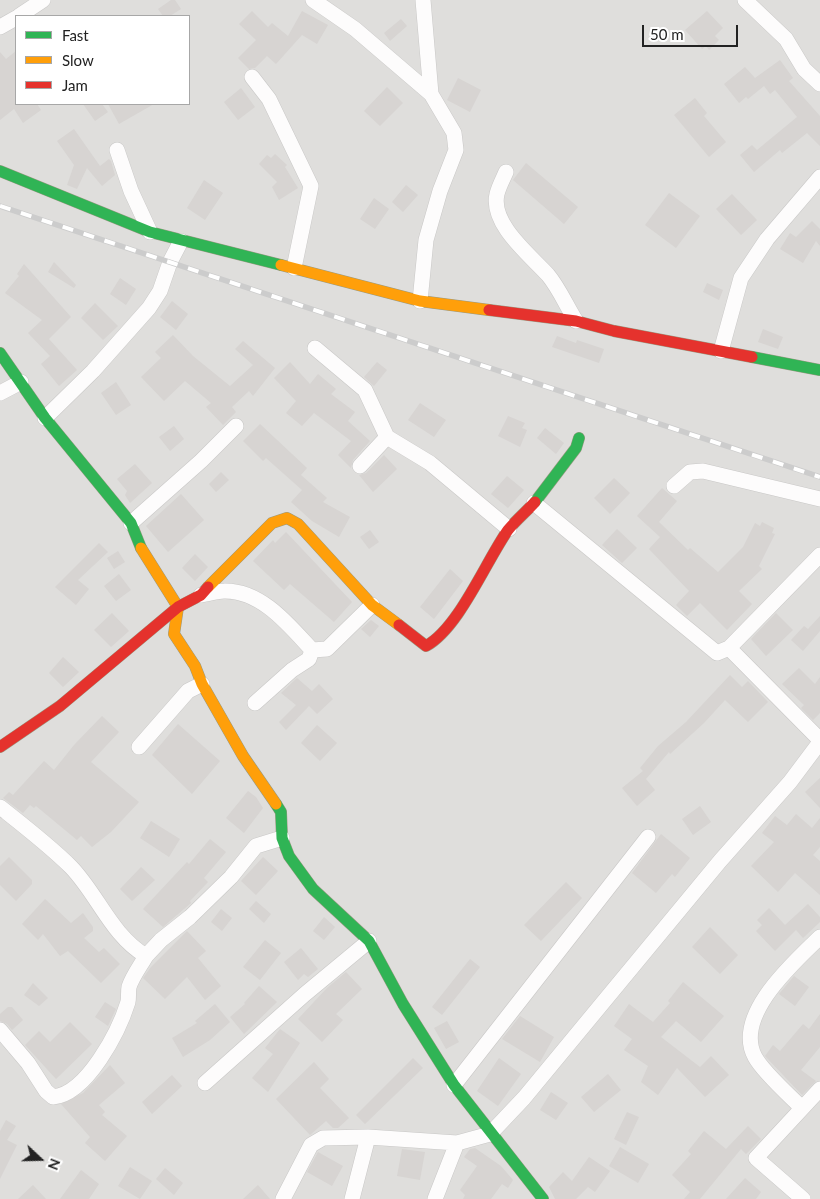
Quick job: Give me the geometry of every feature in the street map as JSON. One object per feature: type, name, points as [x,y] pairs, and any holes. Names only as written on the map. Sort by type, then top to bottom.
[{"type":"street","points":[[22,15],[43,0]]},
{"type":"street","points":[[313,0],[355,29],[431,94],[443,110],[454,133],[456,150],[440,191],[426,240],[420,301]]},
{"type":"street","points":[[423,0],[431,94]]},
{"type":"street","points":[[745,0],[786,39],[804,68],[820,84]]},
{"type":"street","points":[[0,27],[15,19]]},
{"type":"street","points":[[252,77],[269,99],[311,186],[294,268]]},
{"type":"street","points":[[118,150],[131,191],[150,232]]},
{"type":"street","points":[[0,171],[150,232],[420,301],[576,321],[614,331],[820,370]]},
{"type":"street","points":[[506,172],[497,194],[496,207],[504,225],[519,246],[550,277],[576,321]]},
{"type":"street","points":[[721,351],[741,278],[767,239],[820,176]]},
{"type":"street","points":[[45,418],[93,371],[150,308],[160,291],[170,262],[181,241]]},
{"type":"street","points":[[315,348],[365,390],[387,437],[430,463],[509,529]]},
{"type":"street","points":[[0,353],[45,418],[131,523],[142,551],[178,607],[174,634],[195,666],[202,684],[243,756],[281,812],[282,838],[289,856],[313,889],[369,941],[403,1004],[454,1085],[490,1134],[543,1199]]},
{"type":"street","points":[[0,393],[21,382]]},
{"type":"street","points":[[131,523],[201,461],[236,426]]},
{"type":"street","points":[[360,466],[387,437]]},
{"type":"street","points":[[0,747],[19,732],[60,706],[178,607],[201,595],[272,523],[287,518],[298,524],[372,605],[426,646],[437,640],[463,604],[509,529],[534,503],[576,448],[579,438]]},
{"type":"street","points":[[674,486],[690,472],[703,471],[820,499]]},
{"type":"street","points":[[534,503],[717,653],[728,648],[820,555]]},
{"type":"street","points":[[201,595],[225,591],[254,598],[282,618],[312,650]]},
{"type":"street","points":[[312,650],[327,649],[372,605]]},
{"type":"street","points":[[283,1199],[311,1145],[323,1138],[368,1137],[457,1143],[490,1134],[530,1090],[720,861],[790,782],[820,741],[728,648]]},
{"type":"street","points":[[254,703],[292,670],[309,659],[312,650]]},
{"type":"street","points":[[139,747],[188,691],[202,684]]},
{"type":"street","points":[[0,807],[72,868],[113,925],[136,950],[146,956]]},
{"type":"street","points":[[454,1085],[648,837]]},
{"type":"street","points":[[0,1030],[28,1062],[46,1091],[53,1097],[61,1096],[85,1078],[103,1054],[128,1002],[130,986],[146,956],[161,940],[190,917],[231,877],[256,846],[282,838]]},
{"type":"street","points":[[802,1108],[754,1057],[750,1029],[759,1006],[775,983],[820,937]]},
{"type":"street","points":[[205,1083],[305,994],[369,941]]},
{"type":"street","points":[[803,1199],[756,1158],[820,1088]]},
{"type":"street","points":[[352,1199],[368,1137]]},
{"type":"street","points":[[435,1199],[457,1143]]},
{"type":"shaded area","points":[[0,0],[820,0],[820,1199],[0,1199]]},
{"type":"building","points":[[171,0],[175,0],[181,9],[172,15],[162,15],[158,9]]},
{"type":"building","points":[[252,11],[268,27],[272,23],[288,36],[302,11],[328,25],[317,44],[302,35],[276,64],[267,56],[255,68],[249,69],[238,58],[256,40],[239,24]]},
{"type":"building","points":[[707,11],[723,28],[715,36],[719,40],[709,50],[706,46],[702,49],[685,30]]},
{"type":"building","points":[[401,19],[407,26],[390,41],[384,33]]},
{"type":"building","points":[[0,52],[6,59],[15,52],[15,105],[38,105],[41,110],[23,123],[14,109],[0,120]]},
{"type":"building","points":[[780,60],[793,78],[789,81],[820,116],[820,146],[807,133],[782,153],[780,150],[754,172],[740,155],[752,145],[757,150],[797,117],[775,90],[770,94],[764,86],[748,99],[746,97],[739,103],[724,84],[745,67],[755,78]]},
{"type":"building","points":[[458,78],[481,90],[470,112],[447,100]]},
{"type":"building","points":[[387,87],[403,103],[380,126],[364,111]]},
{"type":"building","points":[[241,88],[255,107],[238,120],[224,102]]},
{"type":"building","points":[[695,98],[707,113],[704,116],[726,142],[709,157],[674,115]]},
{"type":"building","points":[[84,105],[103,105],[108,112],[95,121]]},
{"type":"building","points":[[109,105],[152,105],[119,124]]},
{"type":"building","points":[[74,129],[100,166],[109,159],[111,161],[115,175],[102,186],[87,168],[77,189],[67,185],[74,165],[57,141]]},
{"type":"building","points":[[275,154],[287,165],[285,167],[298,188],[279,200],[272,187],[277,182],[259,164],[267,155],[271,158]]},
{"type":"building","points":[[526,163],[578,207],[564,224],[513,180]]},
{"type":"building","points":[[204,180],[223,193],[205,220],[187,208]]},
{"type":"building","points":[[406,185],[418,195],[403,212],[392,202]]},
{"type":"building","points":[[669,193],[700,216],[676,248],[645,225]]},
{"type":"building","points":[[732,194],[757,220],[741,235],[716,209]]},
{"type":"building","points":[[374,198],[389,209],[375,229],[360,219]]},
{"type":"building","points":[[812,221],[820,229],[820,246],[816,241],[803,263],[780,249],[790,233],[796,237]]},
{"type":"building","points":[[54,262],[76,285],[74,288],[48,272]]},
{"type":"building","points":[[24,264],[71,317],[49,339],[77,370],[59,386],[41,364],[50,356],[28,333],[42,320],[5,293],[19,276],[17,274]]},
{"type":"building","points":[[120,278],[136,289],[126,305],[110,294]]},
{"type":"building","points":[[707,283],[723,290],[719,300],[703,292]]},
{"type":"building","points":[[172,301],[188,314],[176,330],[160,317]]},
{"type":"building","points":[[95,303],[118,326],[103,340],[81,318]]},
{"type":"building","points":[[763,329],[783,337],[778,349],[758,342]]},
{"type":"building","points":[[173,335],[193,356],[230,386],[253,365],[235,349],[243,341],[275,368],[253,396],[249,391],[232,407],[236,412],[223,425],[206,407],[211,403],[185,381],[164,401],[141,377],[161,358],[155,352]]},
{"type":"building","points":[[557,336],[576,343],[577,340],[604,349],[599,363],[552,347]]},
{"type":"building","points":[[290,362],[310,384],[318,374],[336,389],[331,394],[355,412],[348,421],[370,441],[353,460],[351,468],[338,455],[351,441],[314,413],[302,426],[286,413],[296,401],[274,378]]},
{"type":"building","points":[[377,362],[387,370],[374,386],[364,377]]},
{"type":"building","points":[[116,382],[131,405],[116,415],[101,393]]},
{"type":"building","points":[[420,403],[446,420],[434,437],[408,420]]},
{"type":"building","points":[[508,416],[525,423],[522,428],[527,430],[520,447],[498,436]]},
{"type":"building","points":[[260,424],[307,468],[301,475],[327,498],[323,502],[350,517],[339,537],[312,521],[291,502],[302,490],[266,458],[263,461],[243,441]]},
{"type":"building","points":[[174,426],[184,439],[170,451],[159,437]]},
{"type":"building","points":[[545,428],[564,443],[556,454],[537,438]]},
{"type":"building","points":[[384,455],[397,469],[373,492],[359,475],[366,473]]},
{"type":"building","points":[[135,464],[152,483],[130,503],[125,495],[127,491],[117,479]]},
{"type":"building","points":[[221,472],[229,480],[216,492],[209,484]]},
{"type":"building","points":[[507,476],[524,490],[508,508],[491,494]]},
{"type":"building","points":[[614,478],[630,493],[610,514],[594,498]]},
{"type":"building","points":[[662,488],[677,501],[659,522],[688,550],[690,548],[718,572],[743,547],[755,523],[760,526],[762,522],[774,528],[772,533],[775,534],[759,566],[762,569],[739,591],[752,604],[727,630],[700,603],[687,616],[676,605],[689,591],[649,549],[660,537],[637,516]]},
{"type":"building","points":[[181,494],[204,520],[168,552],[146,526]]},
{"type":"building","points":[[617,529],[637,548],[622,563],[602,545]]},
{"type":"building","points":[[370,530],[379,542],[369,549],[360,537]]},
{"type":"building","points":[[286,532],[352,602],[334,622],[290,584],[284,590],[253,561],[273,540],[275,543]]},
{"type":"building","points":[[99,543],[108,552],[78,580],[89,589],[76,605],[55,587]]},
{"type":"building","points":[[118,551],[125,562],[114,569],[107,558]]},
{"type":"building","points":[[195,554],[208,567],[195,581],[182,568]]},
{"type":"building","points":[[450,569],[463,581],[434,619],[420,607]]},
{"type":"building","points":[[119,574],[131,590],[116,601],[104,586]]},
{"type":"building","points":[[112,613],[129,631],[111,647],[94,630]]},
{"type":"building","points":[[776,613],[793,630],[766,656],[751,639]]},
{"type":"building","points":[[820,616],[820,631],[803,651],[791,640],[804,626],[808,629]]},
{"type":"building","points":[[371,620],[379,626],[370,637],[361,629]]},
{"type":"building","points":[[63,657],[79,672],[63,687],[49,673]]},
{"type":"building","points":[[799,668],[815,684],[820,677],[820,713],[813,720],[801,708],[804,705],[782,684]]},
{"type":"building","points":[[730,675],[742,687],[748,681],[768,702],[748,722],[725,700],[704,723],[670,754],[669,752],[646,779],[655,790],[637,806],[622,788],[643,771],[640,768],[658,746],[686,722]]},
{"type":"building","points":[[297,678],[312,691],[319,684],[333,699],[317,714],[309,706],[286,730],[279,722],[296,705],[281,693]]},
{"type":"building","points":[[102,716],[119,732],[91,762],[139,802],[111,832],[92,847],[81,836],[77,840],[36,806],[34,808],[30,805],[23,813],[3,798],[9,792],[13,795],[44,761],[54,770],[74,745]]},
{"type":"building","points":[[178,724],[220,761],[192,794],[152,755]]},
{"type":"building","points":[[317,725],[337,743],[320,761],[301,743]]},
{"type":"building","points":[[820,778],[820,808],[805,792]]},
{"type":"building","points":[[248,791],[256,797],[263,808],[244,833],[226,818]]},
{"type":"building","points":[[700,806],[711,822],[693,835],[682,819]]},
{"type":"building","points":[[796,814],[812,828],[820,818],[820,847],[813,855],[820,861],[820,895],[795,873],[778,892],[751,866],[774,842],[762,833],[775,816],[787,825]]},
{"type":"building","points":[[151,821],[180,839],[169,857],[140,838]]},
{"type":"building","points":[[661,834],[690,858],[675,877],[672,874],[656,893],[632,873]]},
{"type":"building","points":[[210,839],[226,852],[204,878],[208,882],[190,901],[191,903],[163,927],[143,909],[187,862],[189,864]]},
{"type":"building","points":[[9,857],[32,880],[32,884],[16,901],[0,885],[0,866]]},
{"type":"building","points":[[263,857],[278,871],[256,895],[241,881]]},
{"type":"building","points":[[141,867],[155,880],[132,901],[120,889]]},
{"type":"building","points":[[566,882],[582,898],[541,941],[524,925]]},
{"type":"building","points":[[45,899],[71,923],[83,913],[93,927],[93,931],[84,938],[99,952],[104,948],[120,964],[101,983],[68,951],[60,956],[43,934],[38,940],[22,924]]},
{"type":"building","points":[[256,901],[271,914],[264,923],[249,909]]},
{"type":"building","points":[[808,904],[820,917],[820,922],[803,938],[796,930],[775,951],[756,931],[762,925],[757,920],[769,908],[785,925]]},
{"type":"building","points":[[221,909],[232,918],[222,931],[211,922]]},
{"type":"building","points":[[324,917],[335,927],[324,940],[313,931]]},
{"type":"building","points":[[710,927],[738,955],[720,974],[692,947]]},
{"type":"building","points":[[187,931],[206,951],[198,958],[221,986],[205,1000],[187,977],[165,999],[143,978],[151,967]]},
{"type":"building","points":[[265,940],[281,953],[260,980],[243,967]]},
{"type":"building","points":[[301,948],[318,969],[308,977],[304,974],[298,980],[284,962]]},
{"type":"building","points":[[470,959],[480,967],[442,1015],[432,1007]]},
{"type":"building","points":[[346,972],[362,989],[336,1014],[343,1020],[322,1042],[298,1019],[327,988]]},
{"type":"building","points":[[794,976],[809,987],[795,1006],[779,994]]},
{"type":"building","points":[[683,982],[724,1016],[701,1042],[676,1021],[661,1037],[700,1067],[711,1056],[729,1075],[705,1097],[677,1068],[658,1095],[641,1082],[648,1066],[624,1050],[632,1039],[614,1026],[629,1004],[653,1022],[670,1003],[668,1001]]},
{"type":"building","points":[[33,983],[48,998],[39,1006],[24,995]]},
{"type":"building","points":[[259,986],[277,1002],[244,1034],[230,1017],[245,1004]]},
{"type":"building","points":[[105,1002],[116,1009],[108,1026],[95,1017]]},
{"type":"building","points":[[215,1004],[230,1022],[210,1040],[183,1057],[172,1038],[197,1023],[195,1021]]},
{"type":"building","points":[[8,1007],[12,1007],[23,1020],[12,1030],[7,1024],[0,1021],[0,1014]]},
{"type":"building","points":[[820,1014],[820,1047],[801,1070],[816,1081],[802,1095],[765,1056],[773,1045],[780,1051],[803,1024],[809,1029]]},
{"type":"building","points":[[520,1016],[554,1037],[540,1062],[502,1039]]},
{"type":"building","points":[[447,1021],[459,1042],[446,1049],[434,1028]]},
{"type":"building","points":[[70,1022],[92,1044],[56,1079],[25,1045],[39,1031],[50,1042]]},
{"type":"building","points":[[280,1029],[300,1043],[268,1092],[252,1078],[273,1054],[265,1048]]},
{"type":"building","points":[[413,1058],[423,1068],[365,1124],[356,1115]]},
{"type":"building","points":[[499,1058],[521,1074],[498,1106],[477,1091]]},
{"type":"building","points":[[314,1062],[329,1079],[320,1088],[349,1118],[338,1128],[333,1128],[326,1121],[310,1135],[276,1099]]},
{"type":"building","points":[[110,1065],[125,1083],[99,1105],[105,1112],[102,1115],[127,1136],[105,1161],[85,1143],[90,1137],[61,1104],[83,1093]]},
{"type":"building","points":[[608,1074],[621,1090],[594,1112],[581,1097]]},
{"type":"building","points":[[172,1075],[182,1086],[152,1114],[142,1102]]},
{"type":"building","points":[[551,1092],[568,1103],[556,1120],[540,1110]]},
{"type":"building","points":[[627,1112],[639,1117],[626,1145],[614,1139]]},
{"type":"building","points":[[6,1120],[16,1126],[7,1140],[17,1145],[0,1179],[0,1131]]},
{"type":"building","points":[[748,1126],[761,1139],[746,1154],[741,1149],[700,1199],[684,1199],[690,1192],[672,1175],[691,1154],[688,1151],[704,1131],[726,1149]]},
{"type":"building","points":[[620,1147],[649,1164],[638,1183],[609,1166]]},
{"type":"building","points":[[475,1148],[501,1166],[513,1180],[508,1188],[502,1184],[491,1199],[463,1199],[465,1195],[460,1190],[477,1166],[464,1157],[470,1149]]},
{"type":"building","points":[[402,1149],[425,1152],[420,1180],[397,1176]]},
{"type":"building","points":[[318,1152],[343,1166],[332,1186],[307,1172]]},
{"type":"building","points":[[589,1157],[610,1171],[595,1192],[588,1187],[576,1199],[555,1199],[549,1187],[563,1172],[572,1181]]},
{"type":"building","points":[[130,1167],[152,1181],[140,1199],[118,1186]]},
{"type":"building","points":[[165,1168],[183,1183],[174,1195],[156,1179]]},
{"type":"building","points":[[81,1170],[99,1184],[89,1199],[60,1199]]},
{"type":"building","points":[[745,1178],[761,1192],[756,1199],[726,1199]]},
{"type":"building","points":[[33,1185],[46,1199],[18,1199]]},
{"type":"building","points":[[258,1185],[270,1199],[243,1199]]},
{"type":"railway","points":[[0,206],[820,477]]},
{"type":"traffic: fast","points":[[0,171],[150,232],[281,265]]},
{"type":"traffic: fast","points":[[0,353],[45,418],[131,523],[141,548]]},
{"type":"traffic: fast","points":[[752,357],[820,370]]},
{"type":"traffic: fast","points":[[535,502],[576,448],[579,438]]},
{"type":"traffic: fast","points":[[276,804],[281,812],[282,838],[289,856],[313,889],[369,941],[403,1004],[454,1085],[543,1199]]},
{"type":"traffic: slow","points":[[281,265],[420,301],[489,310]]},
{"type":"traffic: slow","points":[[208,587],[272,523],[287,518],[298,524],[372,605],[399,625]]},
{"type":"traffic: slow","points":[[141,548],[178,607],[174,634],[195,666],[202,684],[243,756],[276,804]]},
{"type":"traffic: jam","points":[[489,310],[576,321],[614,331],[752,357]]},
{"type":"traffic: jam","points":[[399,625],[426,646],[438,637],[461,610],[508,530],[535,502]]},
{"type":"traffic: jam","points":[[0,747],[60,706],[178,607],[201,595],[208,587]]}]
